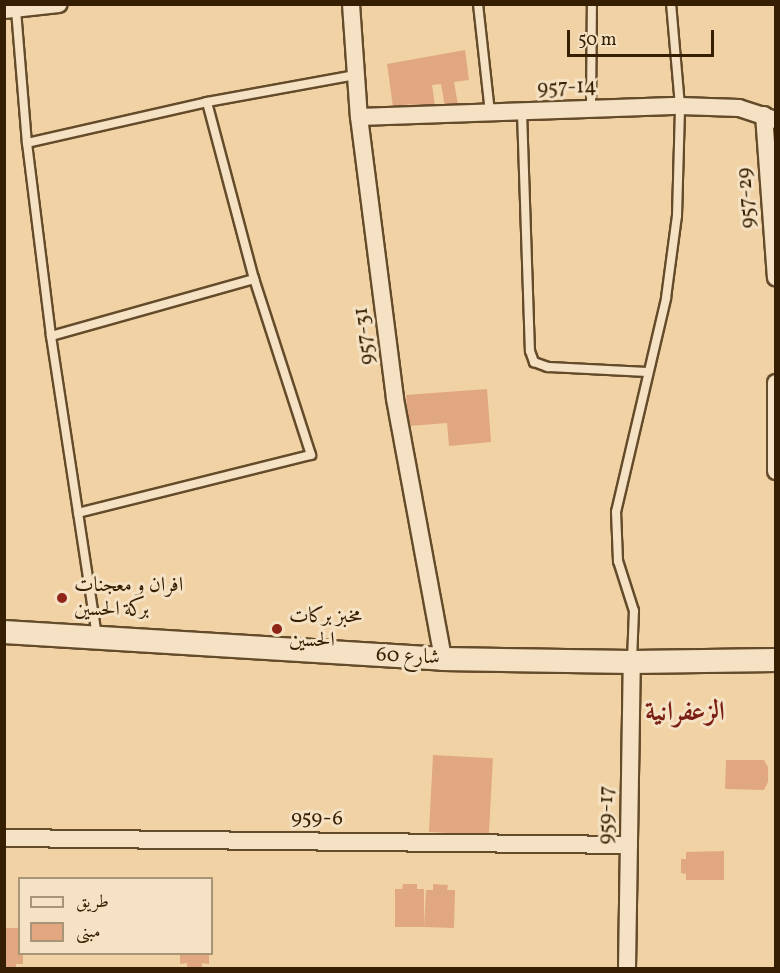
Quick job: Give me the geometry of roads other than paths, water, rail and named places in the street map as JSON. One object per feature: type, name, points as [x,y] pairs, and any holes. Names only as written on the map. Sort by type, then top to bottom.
[{"type":"street","points":[[10,10],[59,4]]},
{"type":"street","name":"957-31","points":[[351,4],[359,117],[395,399],[443,659]]},
{"type":"street","name":"957-14","points":[[359,117],[680,106],[739,108],[770,117]]},
{"type":"street","name":"957-29","points":[[770,117],[776,278]]},
{"type":"street","points":[[775,462],[776,383]]},
{"type":"street","name":"شارع 60","points":[[4,632],[443,659],[632,662],[776,660]]},
{"type":"street","name":"959-17","points":[[627,969],[632,662]]},
{"type":"street","name":"959-6","points":[[4,838],[629,845]]},
{"type":"lane","points":[[478,4],[490,113]]},
{"type":"lane","points":[[591,110],[592,4]]},
{"type":"lane","points":[[632,662],[634,611],[618,561],[616,512],[666,298],[677,216],[680,106],[671,4]]},
{"type":"lane","points":[[10,10],[51,336],[97,639]]},
{"type":"lane","points":[[27,143],[207,102],[356,75]]},
{"type":"lane","points":[[78,513],[311,454],[254,279],[207,102]]},
{"type":"lane","points":[[522,112],[530,351],[534,362],[548,367],[648,372]]},
{"type":"lane","points":[[51,336],[254,279]]},
{"type":"place","name":"افران و معجنات بركة الحسين","points":[[62,598]]},
{"type":"place","name":"مخبز بركات الحسين","points":[[277,629]]},
{"type":"district","name":"الزعفرانية","points":[[685,714]]}]
